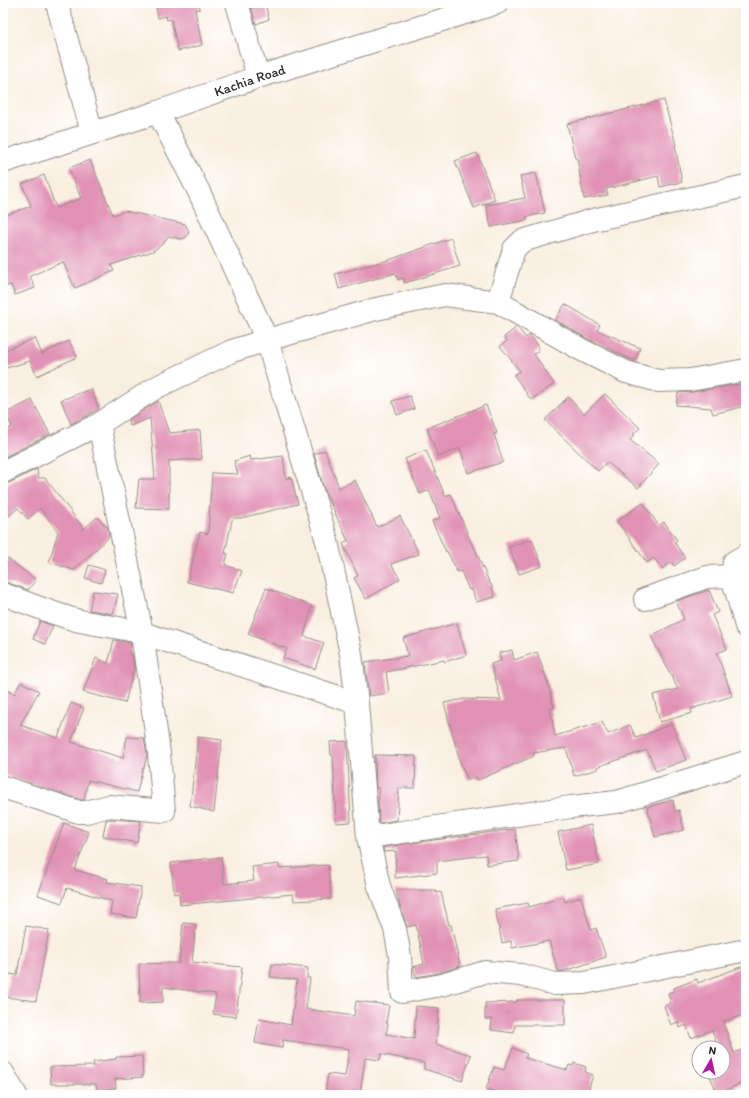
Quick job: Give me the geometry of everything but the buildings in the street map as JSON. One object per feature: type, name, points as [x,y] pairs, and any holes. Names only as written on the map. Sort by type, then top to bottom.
[{"type":"main road","points":[[57,3],[92,133]]},
{"type":"main road","points":[[237,3],[258,77]]},
{"type":"main road","name":"Kachia Road","points":[[3,162],[158,112],[258,77],[497,3]]},
{"type":"main road","points":[[158,112],[199,192],[267,340],[327,541],[351,654],[357,703],[368,837],[379,886],[395,929],[400,956],[402,992],[442,985],[485,972],[521,975],[555,984],[584,983],[746,950]]},
{"type":"main road","points":[[498,302],[514,249],[522,240],[593,220],[746,186]]},
{"type":"main road","points":[[3,472],[100,424],[157,387],[232,351],[376,309],[445,295],[498,302],[582,350],[626,372],[658,380],[690,380],[746,370]]},
{"type":"main road","points":[[3,787],[79,812],[86,812],[109,806],[164,811],[159,753],[142,633],[100,424]]},
{"type":"main road","points":[[746,555],[734,562],[732,576],[746,626]]},
{"type":"main road","points":[[646,599],[707,577],[732,576]]},
{"type":"main road","points":[[3,594],[75,620],[120,627],[142,633],[357,703]]},
{"type":"main road","points":[[368,837],[571,806],[617,802],[746,762]]},
{"type":"main road","points":[[3,1073],[16,1095]]}]
